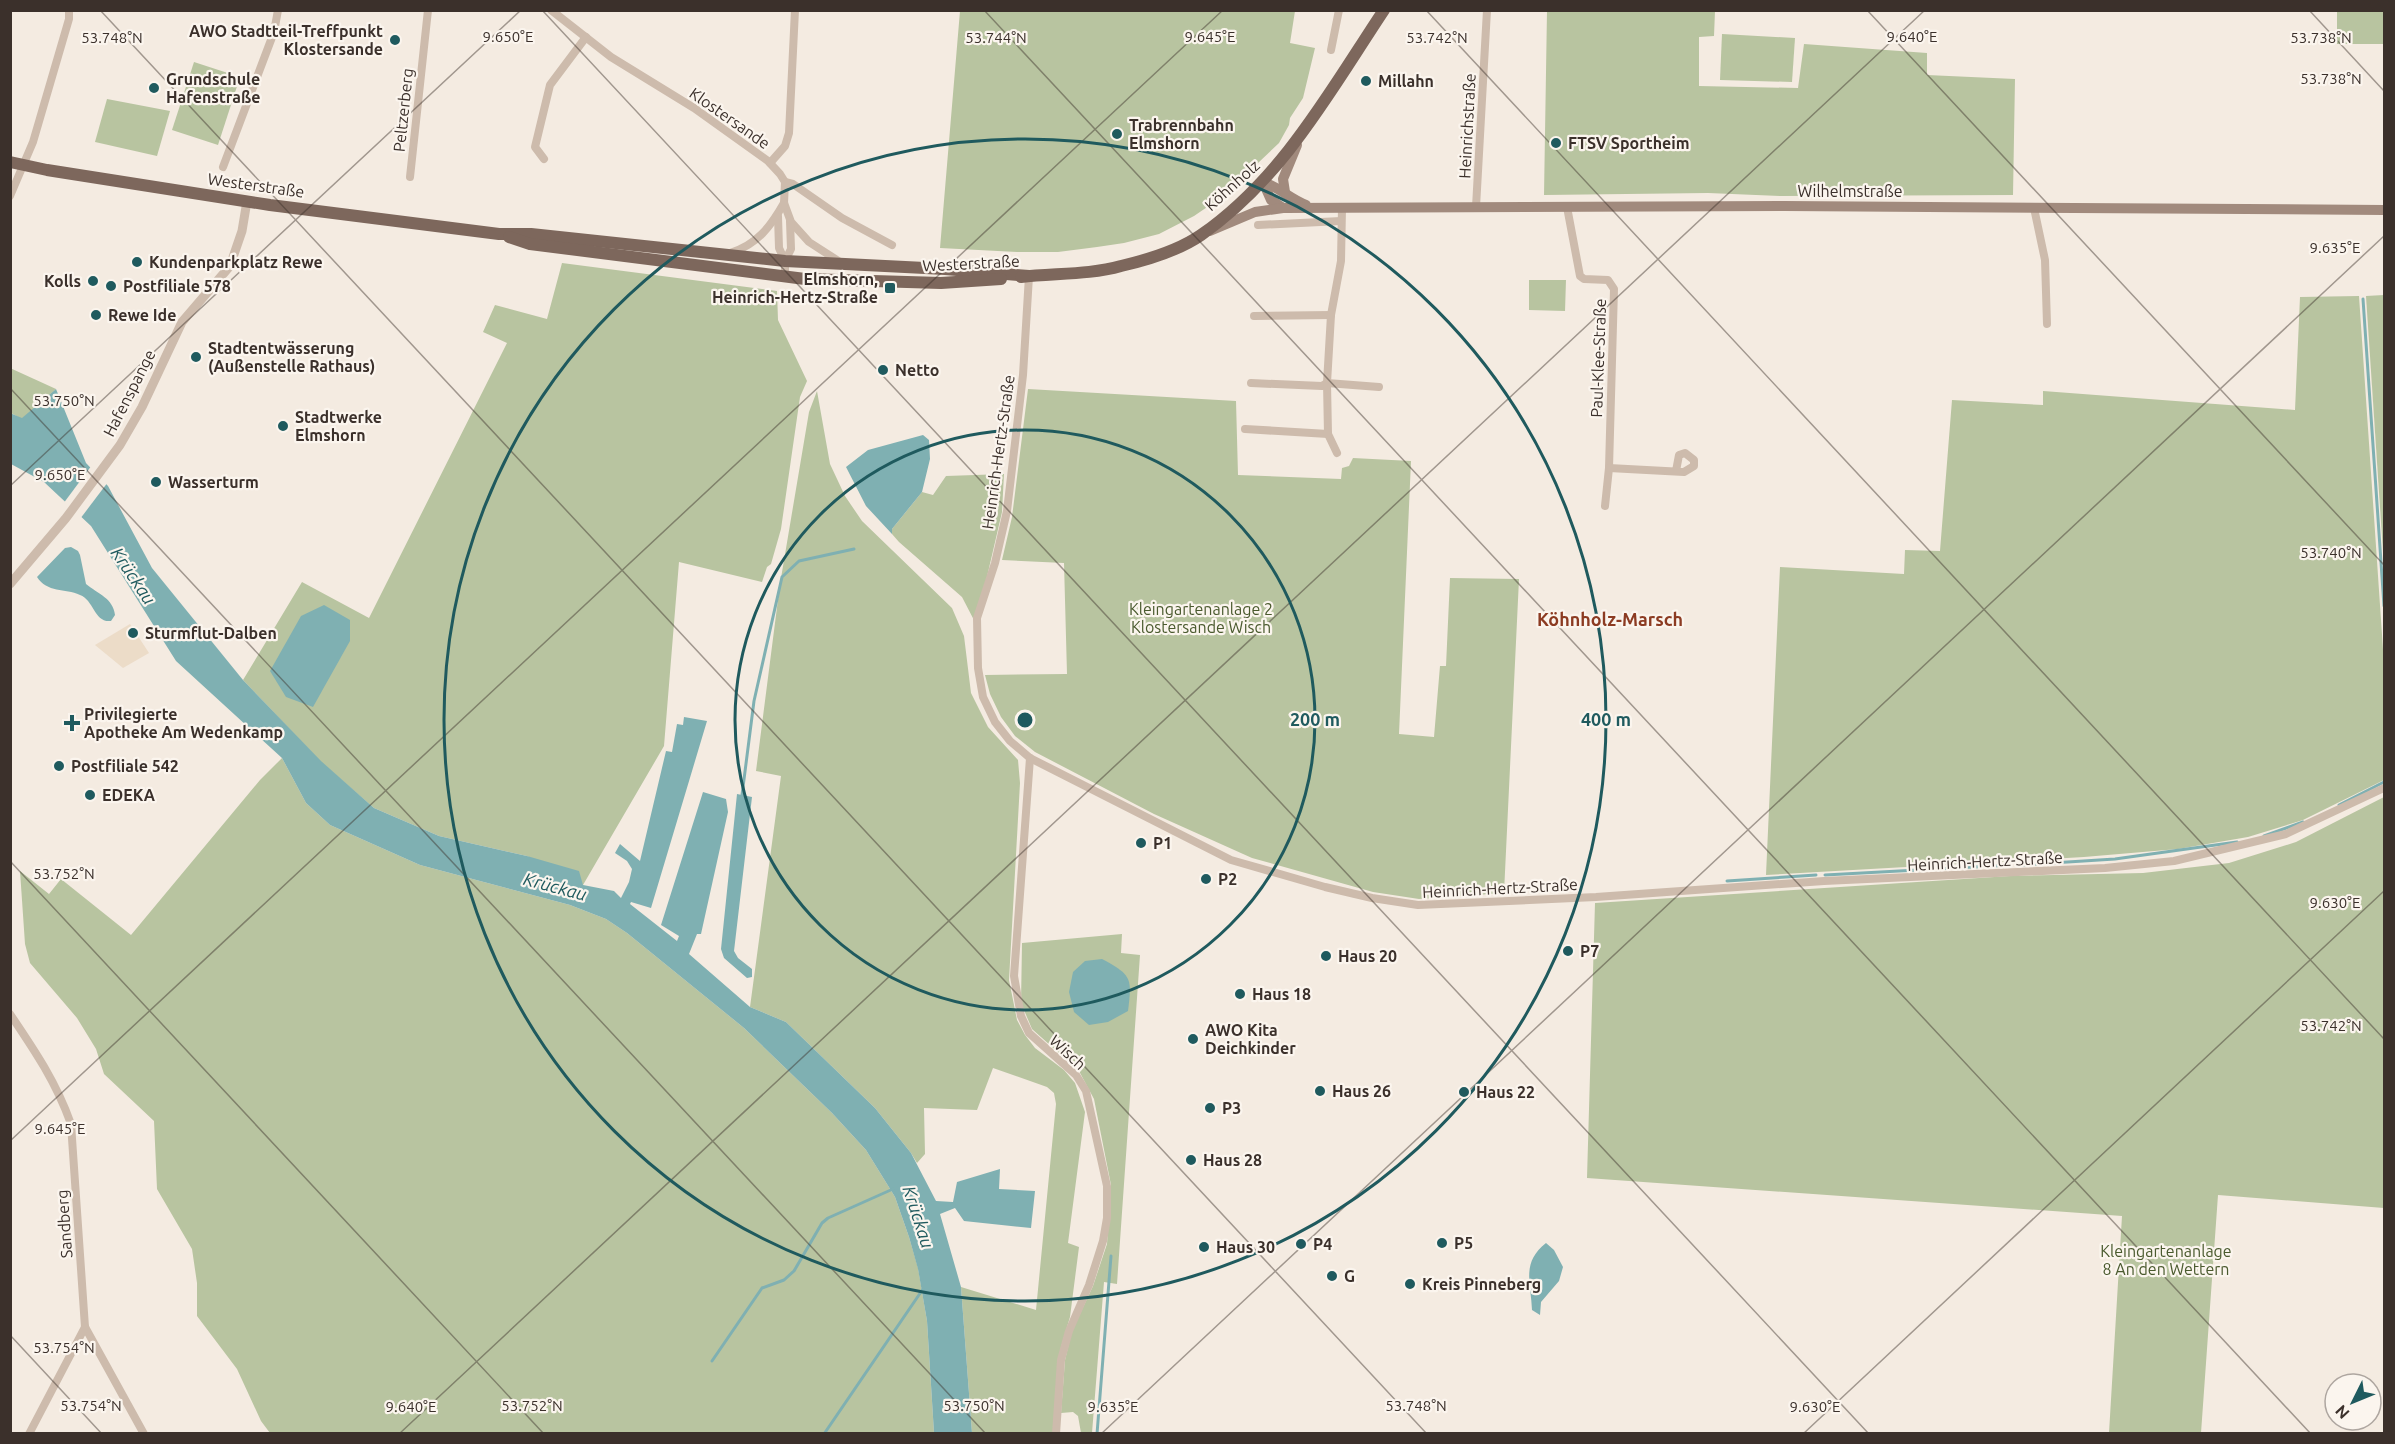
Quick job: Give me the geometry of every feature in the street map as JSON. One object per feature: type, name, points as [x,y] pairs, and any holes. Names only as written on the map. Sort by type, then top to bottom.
[{"type":"main road","name":"Köhnholz","points":[[1029,276],[1119,267],[1163,253],[1200,236],[1263,182],[1286,156],[1384,10]]},
{"type":"main road","points":[[1285,192],[1283,179],[1302,134]]},
{"type":"main road","name":"Westerstraße","points":[[16,163],[247,201],[499,234],[531,234],[785,261],[945,269],[1029,276]]},
{"type":"main road","points":[[1263,182],[1271,200],[1283,208]]},
{"type":"main road","name":"Wilhelmstraße","points":[[1263,182],[1285,192],[1295,201],[1315,208]]},
{"type":"main road","name":"Wilhelmstraße","points":[[1200,236],[1255,212],[1283,208],[2385,210]]},
{"type":"main road","name":"Westerstraße","points":[[499,234],[530,244],[784,277],[941,283],[1029,276]]},
{"type":"street","points":[[10,196],[16,163],[33,142],[69,18],[69,10]]},
{"type":"street","points":[[223,167],[273,32],[278,10]]},
{"type":"street","name":"Peltzerberg","points":[[410,177],[428,10]]},
{"type":"street","name":"Klostersande","points":[[551,10],[611,57],[694,108],[770,163],[784,182],[794,184],[842,218],[892,245]]},
{"type":"street","points":[[770,163],[785,146],[789,133],[795,10]]},
{"type":"street","points":[[1331,50],[1339,10]]},
{"type":"street","name":"Heinrichstraße","points":[[1476,207],[1487,10]]},
{"type":"street","points":[[544,159],[535,147],[550,85],[586,37]]},
{"type":"street","points":[[784,182],[784,203],[797,230],[825,254],[844,264]]},
{"type":"street","name":"Hafenspange","points":[[10,584],[66,518],[105,467],[134,422],[182,322],[230,266],[240,238],[247,201]]},
{"type":"street","points":[[726,255],[755,241],[772,225],[784,203]]},
{"type":"street","name":"Paul-Klee-Straße","points":[[1567,207],[1580,276],[1584,279],[1608,280],[1613,286],[1609,468],[1605,506]]},
{"type":"street","points":[[1337,453],[1328,434],[1327,383],[1331,315],[1341,261],[1342,208]]},
{"type":"street","points":[[2034,208],[2045,260],[2047,324]]},
{"type":"street","points":[[778,214],[779,248],[785,261]]},
{"type":"street","points":[[784,277],[785,261],[790,249],[790,216]]},
{"type":"street","points":[[1258,225],[1341,221]]},
{"type":"street","name":"Heinrich-Hertz-Straße","points":[[1029,276],[1023,375],[1007,511],[995,563],[977,618],[978,668],[983,697],[994,722],[1010,741],[1030,758],[1231,860],[1325,887],[1372,898],[1418,905],[1606,896],[1824,881],[2105,868],[2174,861],[2286,834],[2385,788]]},
{"type":"street","points":[[1254,316],[1331,315]]},
{"type":"street","points":[[1251,383],[1322,386],[1327,383],[1379,387]]},
{"type":"street","points":[[1245,429],[1328,434]]},
{"type":"street","points":[[1609,468],[1676,471]]},
{"type":"street","name":"Wisch","points":[[1030,758],[1014,976],[1015,994],[1021,1016],[1029,1032],[1076,1075],[1086,1091],[1107,1186],[1107,1218],[1103,1240],[1089,1285],[1069,1331],[1061,1360],[1056,1434]]},
{"type":"street","name":"Sandberg","points":[[10,1014],[49,1072],[61,1095],[71,1124],[85,1327],[144,1434]]},
{"type":"street","points":[[29,1434],[85,1327]]},
{"type":"green space","name":"Trabrennbahn Elmshorn","points":[[960,11],[1295,11],[1290,43],[1315,48],[1303,98],[1290,118],[1289,125],[1279,143],[1222,197],[1194,216],[1159,234],[1124,243],[1058,252],[940,248]]},
{"type":"green space","points":[[1547,11],[1715,11],[1714,36],[1699,37],[1699,86],[1798,88],[1804,44],[1927,53],[1927,75],[2015,79],[2013,195],[1781,196],[1708,193],[1544,195]]},
{"type":"green space","points":[[2337,11],[2384,11],[2384,44],[2337,44]]},
{"type":"green space","points":[[1722,34],[1795,38],[1792,82],[1720,80]]},
{"type":"green space","points":[[194,62],[240,77],[218,145],[172,130]]},
{"type":"green space","points":[[107,99],[170,111],[157,156],[95,142]]},
{"type":"green space","points":[[562,263],[777,291],[778,320],[807,381],[800,397],[781,529],[771,564],[767,567],[762,582],[679,562],[664,746],[583,885],[527,856],[439,836],[374,808],[321,762],[243,680],[302,582],[369,618],[507,343],[483,332],[495,305],[547,319]]},
{"type":"green space","points":[[1529,280],[1566,280],[1565,311],[1529,310]]},
{"type":"green space","points":[[2384,295],[2384,567],[2366,296]]},
{"type":"green space","points":[[2359,296],[2384,664],[2384,780],[2303,820],[2248,837],[2178,849],[2084,857],[1766,875],[1780,567],[1904,574],[1905,550],[1940,551],[1952,400],[2043,405],[2043,391],[2295,410],[2300,297]]},
{"type":"green space","points":[[10,368],[56,389],[22,419],[11,413]]},
{"type":"green space","name":"Kleingartenanlage 2 Klostersande Wisch","points":[[1028,389],[1236,401],[1238,475],[1341,479],[1342,468],[1349,466],[1353,458],[1411,461],[1399,734],[1434,737],[1440,666],[1446,666],[1450,578],[1519,579],[1504,893],[1419,899],[1373,892],[1252,858],[1154,814],[1035,752],[1015,736],[1001,717],[990,694],[985,675],[1067,674],[1064,563],[1002,560],[1012,517]]},
{"type":"green space","points":[[817,391],[830,464],[845,496],[862,521],[952,608],[964,636],[971,693],[988,727],[1018,760],[1020,783],[1009,980],[1017,1020],[1025,1035],[1035,1048],[1064,1070],[1075,1083],[1085,1112],[1068,1243],[1079,1247],[1070,1317],[1061,1347],[1053,1433],[972,1433],[961,1287],[1036,1310],[1056,1104],[1054,1093],[1047,1087],[993,1068],[977,1110],[924,1108],[925,1154],[917,1163],[875,1108],[786,1022],[750,1007],[781,776],[756,771],[780,584],[809,412]]},
{"type":"green space","points":[[1004,474],[1002,512],[976,624],[962,597],[899,542],[892,534],[892,529],[922,492],[933,495],[946,476]]},
{"type":"green space","points":[[282,758],[306,803],[330,825],[420,865],[570,905],[606,919],[627,933],[744,1028],[832,1113],[866,1150],[895,1197],[909,1237],[918,1268],[927,1321],[934,1433],[270,1433],[261,1421],[237,1369],[197,1316],[197,1283],[192,1249],[157,1189],[154,1121],[104,1074],[96,1049],[77,1018],[30,963],[25,944],[20,871],[49,894],[61,879],[131,935],[260,780]]},
{"type":"green space","name":"Kleingartenanlage 8 An den Wettern","points":[[2384,797],[2384,1208],[2218,1195],[2201,1433],[2109,1433],[2122,1216],[1587,1178],[1595,903],[2010,876],[2143,873],[2229,863],[2296,842]]},
{"type":"green space","points":[[1122,934],[1121,953],[1140,955],[1117,1284],[1104,1282],[1092,1433],[1081,1433],[1078,1416],[1073,1412],[1061,1413],[1065,1360],[1072,1331],[1093,1286],[1107,1244],[1111,1185],[1094,1099],[1079,1071],[1032,1029],[1021,1003],[1022,943]]},
{"type":"shaded area","points":[[130,624],[149,653],[123,668],[95,645]]},
{"type":"water","name":"Krückau","points":[[56,389],[86,463],[108,486],[152,568],[243,680],[321,761],[374,808],[439,836],[527,856],[579,871],[583,885],[614,891],[621,898],[629,882],[632,869],[627,861],[615,853],[620,844],[640,861],[666,751],[672,752],[677,724],[683,725],[684,717],[707,721],[651,908],[631,902],[630,904],[677,941],[679,936],[661,925],[703,792],[726,799],[728,812],[701,934],[697,934],[689,954],[750,1007],[786,1022],[875,1108],[911,1153],[936,1201],[953,1202],[957,1182],[1000,1169],[999,1189],[1035,1191],[1031,1228],[964,1221],[955,1208],[940,1214],[961,1287],[972,1433],[934,1433],[927,1321],[918,1269],[895,1197],[866,1150],[832,1113],[744,1028],[627,933],[606,919],[570,905],[420,865],[330,825],[306,803],[282,758],[176,661],[91,526],[44,482],[11,464],[10,413],[22,418]]},
{"type":"water","points":[[923,435],[929,440],[930,459],[922,492],[892,529],[892,534],[866,506],[846,467],[868,450]]},
{"type":"water","points":[[71,547],[80,555],[86,584],[104,597],[114,609],[115,615],[111,621],[105,621],[97,615],[88,601],[80,595],[46,586],[37,577],[65,548]]},
{"type":"water","points":[[324,605],[350,620],[350,641],[313,707],[286,697],[270,671],[301,616]]},
{"type":"water","points":[[737,794],[752,797],[734,951],[738,958],[752,969],[752,977],[747,978],[724,958],[721,949]]},
{"type":"water","points":[[1102,959],[1119,969],[1128,979],[1130,991],[1128,1011],[1108,1022],[1089,1025],[1074,1012],[1069,992],[1073,972],[1085,961]]},
{"type":"water","points":[[1546,1243],[1554,1250],[1563,1267],[1559,1281],[1541,1302],[1540,1315],[1532,1310],[1529,1274],[1533,1258]]},
{"type":"pier","points":[[92,465],[108,482],[80,519],[63,504]]},
{"type":"waterway","points":[[2363,299],[2384,606]]},
{"type":"waterway","points":[[742,795],[754,701],[782,577],[799,561],[854,549]]},
{"type":"waterway","points":[[2339,805],[2384,782]]},
{"type":"waterway","points":[[2264,836],[2303,822]]},
{"type":"waterway","points":[[2021,865],[2115,859],[2237,842]]},
{"type":"waterway","points":[[1825,875],[2010,865]]},
{"type":"waterway","points":[[1727,881],[1816,875]]},
{"type":"waterway","name":"Krückau","points":[[712,1361],[762,1288],[784,1280],[794,1271],[822,1223],[828,1218],[893,1189]]},
{"type":"waterway","points":[[1097,1434],[1111,1256]]},
{"type":"waterway","points":[[824,1434],[923,1289]]},
{"type":"place","name":"AWO Stadtteil-Treffpunkt Klostersande","points":[[395,40]]},
{"type":"place","name":"Millahn","points":[[1366,81]]},
{"type":"place","name":"Grundschule Hafenstraße","points":[[154,88]]},
{"type":"place","name":"Trabrennbahn Elmshorn","points":[[1117,134]]},
{"type":"place","name":"FTSV Sportheim","points":[[1556,143]]},
{"type":"place","name":"Kundenparkplatz Rewe","points":[[137,262]]},
{"type":"place","name":"Kolls","points":[[93,281]]},
{"type":"place","name":"Postfiliale 578","points":[[111,286]]},
{"type":"place","name":"Elmshorn, Heinrich-Hertz-Straße","points":[[890,288]]},
{"type":"place","name":"Rewe Ide","points":[[96,315]]},
{"type":"place","name":"Stadtentwässerung (Außenstelle Rathaus)","points":[[196,357]]},
{"type":"place","name":"Netto","points":[[883,370]]},
{"type":"place","name":"Stadtwerke Elmshorn","points":[[283,426]]},
{"type":"place","name":"Wasserturm","points":[[156,482]]},
{"type":"place","name":"Sturmflut-Dalben","points":[[133,633]]},
{"type":"place","name":"Privilegierte Apotheke Am Wedenkamp","points":[[72,723]]},
{"type":"place","name":"Postfiliale 542","points":[[59,766]]},
{"type":"place","name":"EDEKA","points":[[90,795]]},
{"type":"place","name":"P1","points":[[1141,843]]},
{"type":"place","name":"P2","points":[[1206,879]]},
{"type":"place","name":"P7","points":[[1568,951]]},
{"type":"place","name":"Haus 20","points":[[1326,956]]},
{"type":"place","name":"Haus 18","points":[[1240,994]]},
{"type":"place","name":"AWO Kita Deichkinder","points":[[1193,1039]]},
{"type":"place","name":"Haus 26","points":[[1320,1091]]},
{"type":"place","name":"Haus 22","points":[[1464,1092]]},
{"type":"place","name":"P3","points":[[1210,1108]]},
{"type":"place","name":"Haus 28","points":[[1191,1160]]},
{"type":"place","name":"P5","points":[[1442,1243]]},
{"type":"place","name":"P4","points":[[1301,1244]]},
{"type":"place","name":"Haus 30","points":[[1204,1247]]},
{"type":"place","name":"G","points":[[1332,1276]]},
{"type":"place","name":"Kreis Pinneberg","points":[[1410,1284]]},
{"type":"district","name":"Köhnholz-Marsch","points":[[1610,620]]}]
